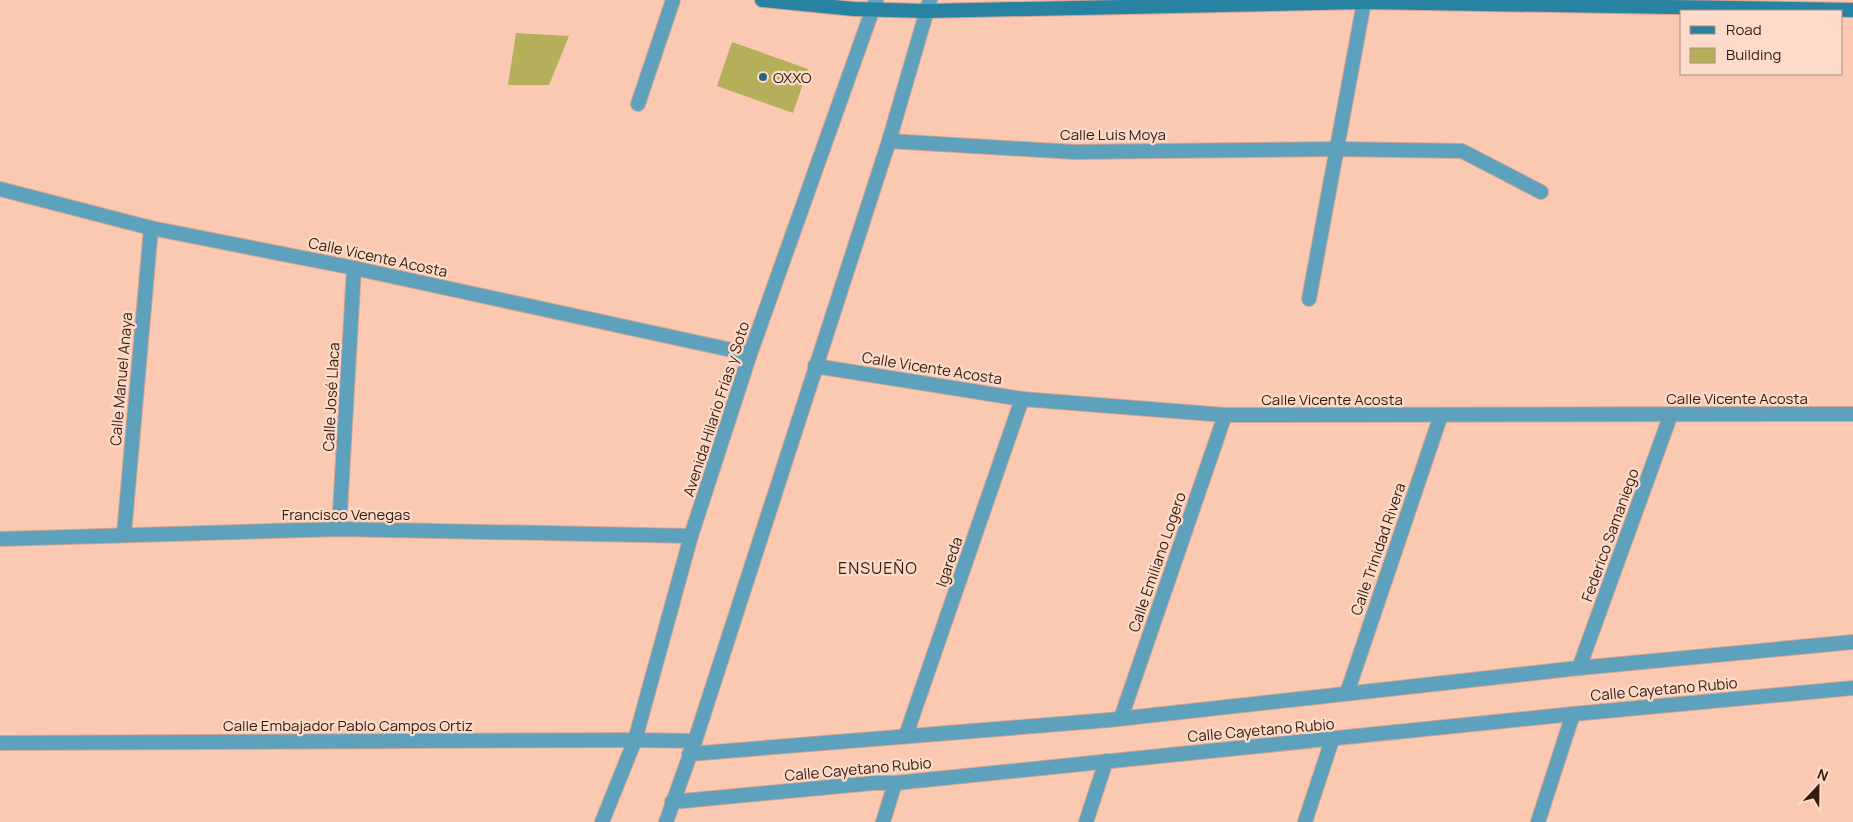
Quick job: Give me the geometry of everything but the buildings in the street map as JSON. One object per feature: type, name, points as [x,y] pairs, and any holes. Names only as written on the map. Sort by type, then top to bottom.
[{"type":"main road","points":[[762,0],[874,5],[1364,2],[1834,4],[1853,10]]},
{"type":"street","points":[[638,104],[673,0]]},
{"type":"street","points":[[1309,299],[1364,2]]},
{"type":"street","name":"Avenida Hilario Frías y Soto","points":[[602,822],[635,740],[691,536],[750,354],[874,5]]},
{"type":"street","points":[[666,822],[689,754],[696,741],[815,366],[889,141],[928,5]]},
{"type":"street","name":"Calle Luis Moya","points":[[889,141],[1074,152],[1337,149],[1462,151],[1542,192]]},
{"type":"street","name":"Calle Vicente Acosta","points":[[0,190],[151,228],[354,268],[750,354]]},
{"type":"street","name":"Calle Manuel Anaya","points":[[124,534],[151,228]]},
{"type":"street","name":"Calle José Llaca","points":[[339,529],[354,268]]},
{"type":"street","name":"Calle Vicente Acosta","points":[[815,366],[1022,399],[1224,415],[1853,414]]},
{"type":"street","name":"Igareda","points":[[906,735],[1022,399]]},
{"type":"street","name":"Federico Samaniego","points":[[1579,668],[1671,414]]},
{"type":"street","name":"Calle Emiliano Logero","points":[[1121,718],[1224,415]]},
{"type":"street","name":"Calle Trinidad Rivera","points":[[1347,694],[1441,415]]},
{"type":"street","name":"Francisco Venegas","points":[[0,539],[339,529],[691,536]]},
{"type":"street","name":"Calle Cayetano Rubio","points":[[689,754],[1121,718],[1579,668],[1853,642]]},
{"type":"street","name":"Calle Cayetano Rubio","points":[[672,802],[873,783],[895,783],[1573,714],[1853,688]]},
{"type":"street","points":[[1538,822],[1573,714]]},
{"type":"street","points":[[1305,822],[1332,740]]},
{"type":"street","name":"Calle Embajador Pablo Campos Ortiz","points":[[0,743],[696,741]]},
{"type":"street","points":[[1086,822],[1106,761]]},
{"type":"street","points":[[883,822],[895,783]]},
{"type":"place","name":"OXXO","points":[[763,77]]},
{"type":"district","name":"ENSUEÑO","points":[[878,568]]}]
